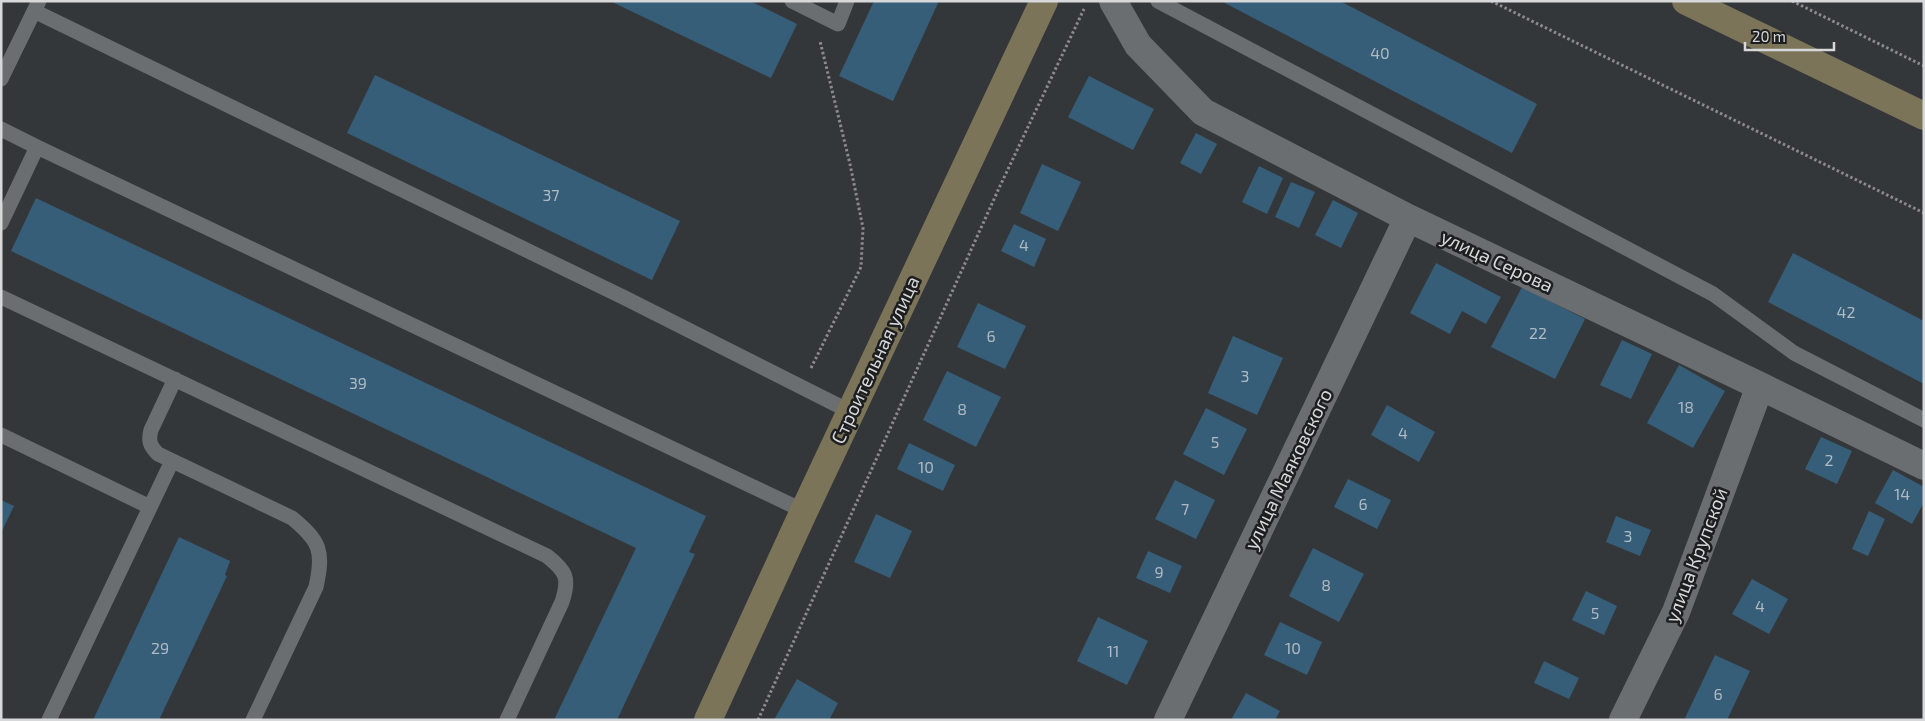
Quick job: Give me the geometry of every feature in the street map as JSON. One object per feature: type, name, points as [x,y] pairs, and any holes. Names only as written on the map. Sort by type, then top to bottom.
[{"type":"street","name":"Строительная улица","points":[[708,720],[804,511],[1044,1]]},
{"type":"street","name":"улица Серова","points":[[1113,1],[1138,46],[1203,112],[1408,218],[1924,466]]},
{"type":"street","points":[[1686,1],[1924,116]]},
{"type":"street","name":"улица Маяковского","points":[[1168,720],[1408,218]]},
{"type":"street","name":"улица Крупской","points":[[1624,720],[1676,612],[1760,386]]},
{"type":"lane","points":[[792,1],[838,24],[847,1]]},
{"type":"lane","points":[[1158,1],[1713,294],[1794,353],[1924,420]]},
{"type":"lane","points":[[1,79],[36,6],[851,412]]},
{"type":"lane","points":[[1,129],[804,511]]},
{"type":"lane","points":[[1,222],[37,147]]},
{"type":"lane","points":[[1,297],[547,556],[562,567],[567,587],[562,602],[506,720]]},
{"type":"lane","points":[[175,380],[151,430],[149,438],[151,447],[158,454],[292,518],[308,531],[318,546],[321,566],[316,587],[253,720]]},
{"type":"lane","points":[[1,435],[150,507]]},
{"type":"lane","points":[[49,720],[172,461]]},
{"type":"path","points":[[758,720],[1000,186],[1088,1]]},
{"type":"path","points":[[1491,1],[1924,213]]},
{"type":"path","points":[[1792,1],[1924,66]]},
{"type":"path","points":[[802,387],[860,266],[863,228],[850,164],[812,11]]},
{"type":"building","points":[[610,1],[750,1],[797,24],[771,78]]},
{"type":"building","points":[[874,1],[939,1],[893,101],[839,76]]},
{"type":"building","points":[[1221,1],[1340,1],[1537,104],[1512,153]]},
{"type":"building","points":[[375,75],[680,221],[652,280],[347,133]]},
{"type":"building","points":[[1089,76],[1154,109],[1133,150],[1068,117]]},
{"type":"building","points":[[1196,133],[1217,144],[1201,174],[1180,163]]},
{"type":"building","points":[[1042,164],[1081,182],[1058,231],[1020,213]]},
{"type":"building","points":[[1259,166],[1283,178],[1267,214],[1242,202]]},
{"type":"building","points":[[1291,182],[1315,192],[1299,228],[1275,217]]},
{"type":"building","points":[[36,198],[706,516],[689,552],[695,554],[617,720],[554,720],[636,548],[11,251]]},
{"type":"building","points":[[1333,200],[1358,213],[1341,248],[1315,235]]},
{"type":"building","points":[[1014,224],[1046,239],[1034,267],[1001,251]]},
{"type":"building","points":[[1793,253],[1924,321],[1924,384],[1768,302]]},
{"type":"building","points":[[1436,263],[1501,297],[1486,324],[1462,311],[1450,334],[1410,313]]},
{"type":"building","points":[[1522,287],[1585,319],[1555,379],[1491,347]]},
{"type":"building","points":[[978,303],[1026,326],[1005,369],[957,347]]},
{"type":"building","points":[[1233,336],[1283,358],[1257,415],[1208,393]]},
{"type":"building","points":[[1622,340],[1652,354],[1631,399],[1600,385]]},
{"type":"building","points":[[1679,365],[1725,391],[1693,448],[1647,423]]},
{"type":"building","points":[[947,371],[1001,397],[976,447],[923,420]]},
{"type":"building","points":[[1387,405],[1435,432],[1419,462],[1371,435]]},
{"type":"building","points":[[1206,408],[1247,429],[1224,475],[1183,454]]},
{"type":"building","points":[[1821,437],[1852,451],[1837,484],[1805,469]]},
{"type":"building","points":[[909,443],[955,465],[943,491],[897,469]]},
{"type":"building","points":[[1893,470],[1924,487],[1924,502],[1912,524],[1875,503]]},
{"type":"building","points":[[1348,479],[1391,500],[1377,529],[1334,507]]},
{"type":"building","points":[[1175,480],[1215,500],[1196,539],[1155,519]]},
{"type":"building","points":[[1,500],[14,506],[1,533]]},
{"type":"building","points":[[1869,511],[1885,519],[1868,556],[1852,549]]},
{"type":"building","points":[[876,514],[912,531],[890,578],[854,562]]},
{"type":"building","points":[[1616,516],[1651,530],[1640,556],[1606,542]]},
{"type":"building","points":[[179,537],[230,561],[225,575],[227,576],[159,720],[93,720]]},
{"type":"building","points":[[1313,548],[1364,574],[1339,622],[1289,596]]},
{"type":"building","points":[[1148,551],[1182,566],[1170,593],[1136,578]]},
{"type":"building","points":[[1752,579],[1788,599],[1769,634],[1732,614]]},
{"type":"building","points":[[1586,591],[1617,606],[1604,635],[1572,620]]},
{"type":"building","points":[[1098,617],[1148,641],[1127,685],[1077,661]]},
{"type":"building","points":[[1280,622],[1322,642],[1307,675],[1264,655]]},
{"type":"building","points":[[1715,655],[1750,671],[1727,720],[1689,720],[1685,718]]},
{"type":"building","points":[[1544,661],[1579,678],[1569,699],[1534,683]]},
{"type":"building","points":[[797,679],[838,703],[829,720],[774,720]]},
{"type":"building","points":[[1246,693],[1280,711],[1275,720],[1235,720],[1232,718]]}]
